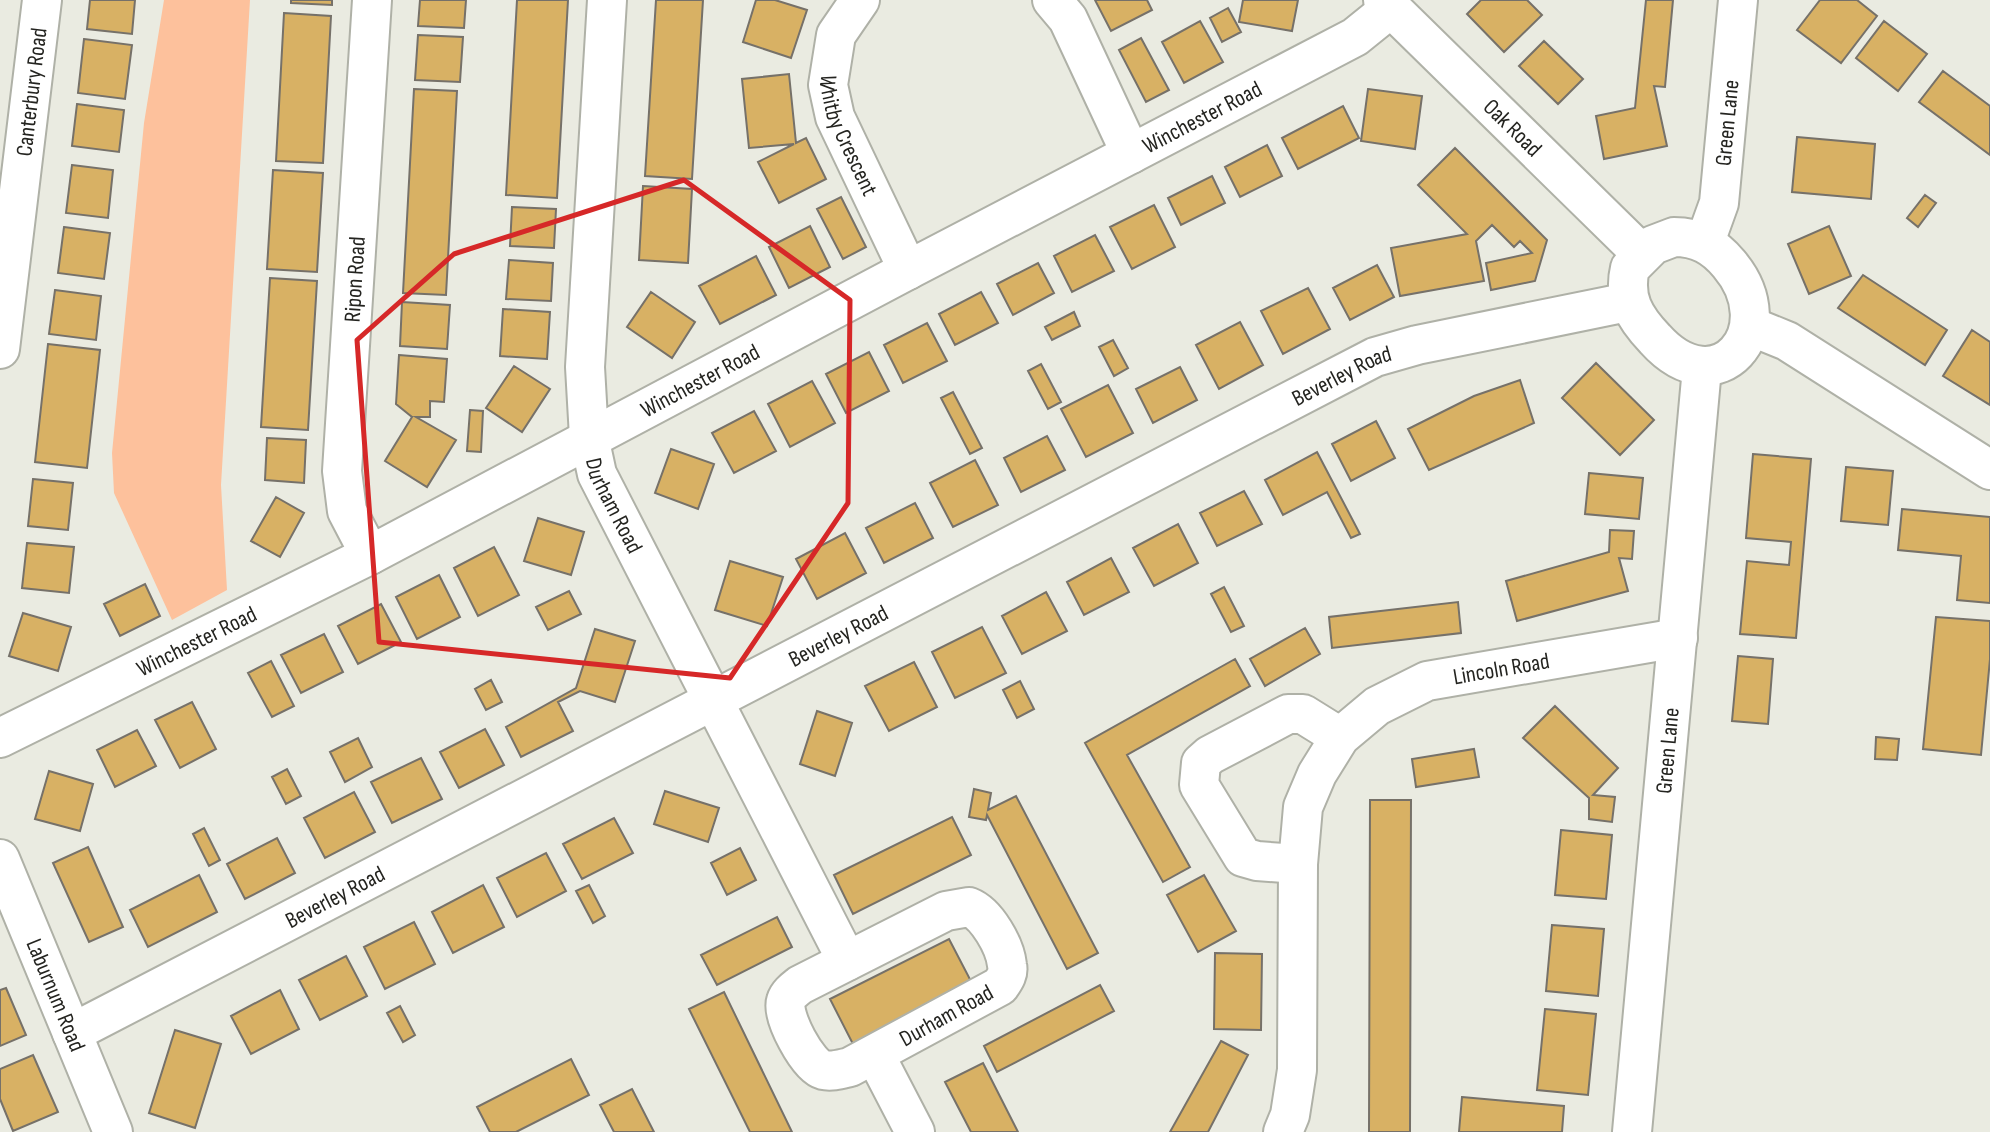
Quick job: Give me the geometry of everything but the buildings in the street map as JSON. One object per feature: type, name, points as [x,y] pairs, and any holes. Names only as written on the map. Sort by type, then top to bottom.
[{"type":"street","name":"Canterbury Road","points":[[0,349],[42,0]]},
{"type":"street","name":"Ripon Road","points":[[370,555],[347,511],[342,471],[372,0]]},
{"type":"street","name":"Durham Road","points":[[607,0],[585,367],[589,437],[597,474],[847,961]]},
{"type":"street","name":"Whitby Crescent","points":[[860,0],[836,35],[828,85],[835,117],[908,270]]},
{"type":"street","points":[[1052,0],[1068,19],[1131,154]]},
{"type":"street","name":"Green Lane","points":[[1705,242],[1719,203],[1738,0]]},
{"type":"street","name":"Winchester Road","points":[[0,738],[370,555],[589,437],[1355,37],[1387,4]]},
{"type":"street","name":"Oak Road","points":[[1387,4],[1642,254]]},
{"type":"street","points":[[1674,237],[1692,237],[1705,242],[1721,255],[1742,279],[1751,299],[1750,326],[1742,346],[1726,360],[1702,368],[1687,365],[1669,355],[1641,325],[1628,302],[1630,268],[1642,254],[1653,245],[1674,237]]},
{"type":"street","name":"Beverley Road","points":[[72,1033],[1375,357],[1417,345],[1628,302]]},
{"type":"street","points":[[1750,326],[1787,341],[1990,470]]},
{"type":"street","name":"Green Lane","points":[[1632,1132],[1702,368]]},
{"type":"street","name":"Lincoln Road","points":[[1283,1132],[1290,1115],[1297,1070],[1298,864],[1303,807],[1317,774],[1340,737],[1377,706],[1427,681],[1678,638]]},
{"type":"street","points":[[1298,864],[1257,861],[1243,857],[1199,785],[1201,763],[1210,755],[1288,714],[1303,714],[1340,737]]},
{"type":"street","name":"Laburnum Road","points":[[0,859],[113,1132]]},
{"type":"street","name":"Durham Road","points":[[969,906],[984,917],[1008,966],[1000,986],[850,1067],[822,1070],[810,1063],[786,1016],[785,1003],[790,994],[847,961],[946,911],[969,906]]},
{"type":"street","name":"Durham Road","points":[[875,1055],[915,1132]]},
{"type":"highlighted area","points":[[684,180],[850,300],[848,503],[730,678],[379,642],[357,340],[454,254]]},
{"type":"shaded area","points":[[164,0],[250,0],[221,485],[227,590],[172,620],[114,493],[112,453],[144,123]]}]
